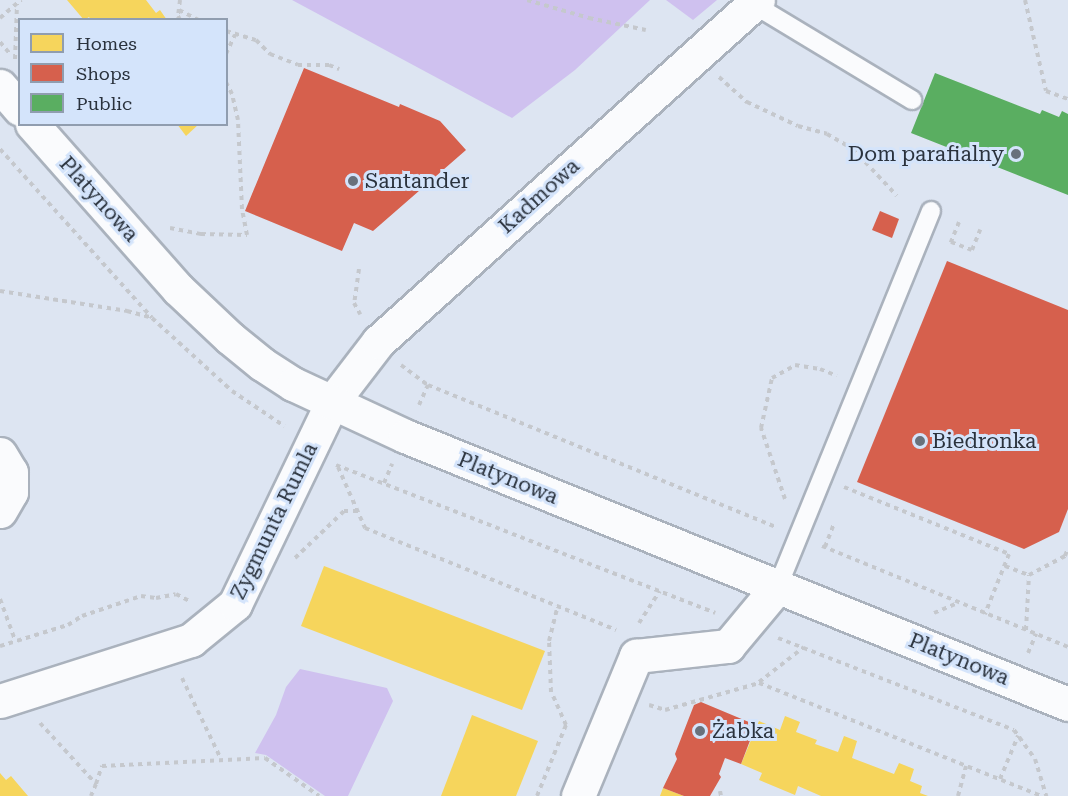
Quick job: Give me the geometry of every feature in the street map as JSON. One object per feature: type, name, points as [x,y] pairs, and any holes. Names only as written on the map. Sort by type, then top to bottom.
[{"type":"street","name":"Kadmowa","points":[[332,402],[378,342],[756,2]]},
{"type":"street","points":[[7,73],[18,103]]},
{"type":"street","name":"Platynowa","points":[[34,126],[178,289],[262,364],[293,384],[405,436],[1068,704]]},
{"type":"street","name":"Zygmunta Rumla","points":[[0,701],[190,640],[235,604],[332,402]]},
{"type":"street","points":[[0,454],[11,472],[11,492],[0,511]]},
{"type":"street","points":[[578,796],[636,656],[728,646],[778,586]]},
{"type":"lane","points":[[756,2],[912,100]]},
{"type":"lane","points":[[778,586],[931,211]]},
{"type":"path","points":[[0,18],[21,0]]},
{"type":"path","points":[[180,0],[180,18]]},
{"type":"path","points":[[527,0],[590,18],[646,30]]},
{"type":"path","points":[[1025,0],[1046,91],[1068,99]]},
{"type":"path","points":[[7,73],[16,4]]},
{"type":"path","points":[[178,10],[195,18]]},
{"type":"path","points":[[228,32],[256,40],[270,54],[298,65],[329,65],[339,69]]},
{"type":"path","points":[[228,50],[235,35]]},
{"type":"path","points":[[687,63],[720,78],[747,102],[798,126],[826,134],[853,149],[897,196]]},
{"type":"path","points":[[161,225],[201,234],[247,235],[242,209],[238,120],[228,86]]},
{"type":"path","points":[[959,222],[951,242],[972,250],[980,230]]},
{"type":"path","points":[[359,269],[354,303],[364,321]]},
{"type":"path","points":[[0,291],[127,311],[152,318]]},
{"type":"path","points":[[394,360],[428,385],[1068,647]]},
{"type":"path","points":[[798,537],[761,428],[772,378],[795,365],[820,369],[860,385]]},
{"type":"path","points":[[330,466],[337,465],[384,483]]},
{"type":"path","points":[[337,465],[365,528],[620,632]]},
{"type":"path","points":[[822,478],[1009,554],[985,614]]},
{"type":"path","points":[[288,566],[344,511],[357,511]]},
{"type":"path","points":[[825,547],[829,536]]},
{"type":"path","points":[[1005,566],[1029,575],[1065,555],[1068,548]]},
{"type":"path","points":[[1026,630],[1029,575]]},
{"type":"path","points":[[640,622],[660,591]]},
{"type":"path","points":[[0,646],[68,625],[82,616],[141,596],[156,598],[176,594],[217,620]]},
{"type":"path","points":[[0,599],[15,640]]},
{"type":"path","points":[[926,616],[958,603]]},
{"type":"path","points":[[537,796],[566,724],[551,692],[549,641],[558,606]]},
{"type":"path","points":[[620,694],[665,710],[759,683],[804,647]]},
{"type":"path","points":[[180,675],[221,759]]},
{"type":"path","points":[[759,683],[1042,796]]},
{"type":"path","points":[[37,720],[96,784]]},
{"type":"path","points":[[1000,779],[1018,736]]},
{"type":"path","points":[[91,796],[102,766],[265,758],[319,796]]},
{"type":"path","points":[[958,796],[966,766]]},
{"type":"shaded area","points":[[292,0],[650,0],[575,70],[512,118]]},
{"type":"shaded area","points":[[666,0],[717,0],[693,20]]},
{"type":"shaded area","points":[[300,669],[387,688],[393,701],[348,796],[325,796],[266,755],[255,753],[276,715],[286,687]]},
{"type":"building: Homes","points":[[67,0],[146,0],[156,13],[160,10],[166,18],[89,17],[82,18]]},
{"type":"building: Homes","points":[[178,126],[197,126],[186,136]]},
{"type":"building: Homes","points":[[324,566],[545,651],[522,710],[301,626]]},
{"type":"building: Homes","points":[[472,715],[538,741],[516,796],[441,796]]},
{"type":"building: Homes","points":[[785,716],[800,722],[796,732],[817,740],[815,744],[838,752],[844,736],[857,741],[852,758],[894,774],[899,763],[914,769],[910,781],[922,786],[920,793],[928,796],[821,796],[798,786],[795,795],[759,780],[762,773],[741,764],[759,721],[780,730]]},
{"type":"building: Homes","points":[[0,773],[6,780],[11,776],[28,796],[0,796]]},
{"type":"building: Homes","points":[[663,788],[684,796],[660,796]]},
{"type":"building: Shops","points":[[304,68],[399,107],[400,104],[440,121],[466,150],[373,231],[354,223],[342,251],[245,211]]},
{"type":"building: Shops","points":[[880,211],[899,219],[892,238],[872,230]]},
{"type":"building: Shops","points":[[947,261],[1068,310],[1068,509],[1059,532],[1024,549],[857,482]]},
{"type":"building: Shops","points":[[701,702],[756,725],[741,764],[725,758],[719,774],[721,777],[710,796],[684,796],[663,788],[677,759],[675,754],[694,705]]},
{"type":"building: Public","name":"Dom parafialny","points":[[935,73],[1040,114],[1042,110],[1059,117],[1062,111],[1068,114],[1068,195],[911,133]]},
{"type":"place","name":"Dom parafialny","points":[[1016,154]]},
{"type":"place","name":"Santander","points":[[353,181]]},
{"type":"place","name":"Biedronka","points":[[920,441]]},
{"type":"place","name":"Żabka","points":[[700,731]]}]
